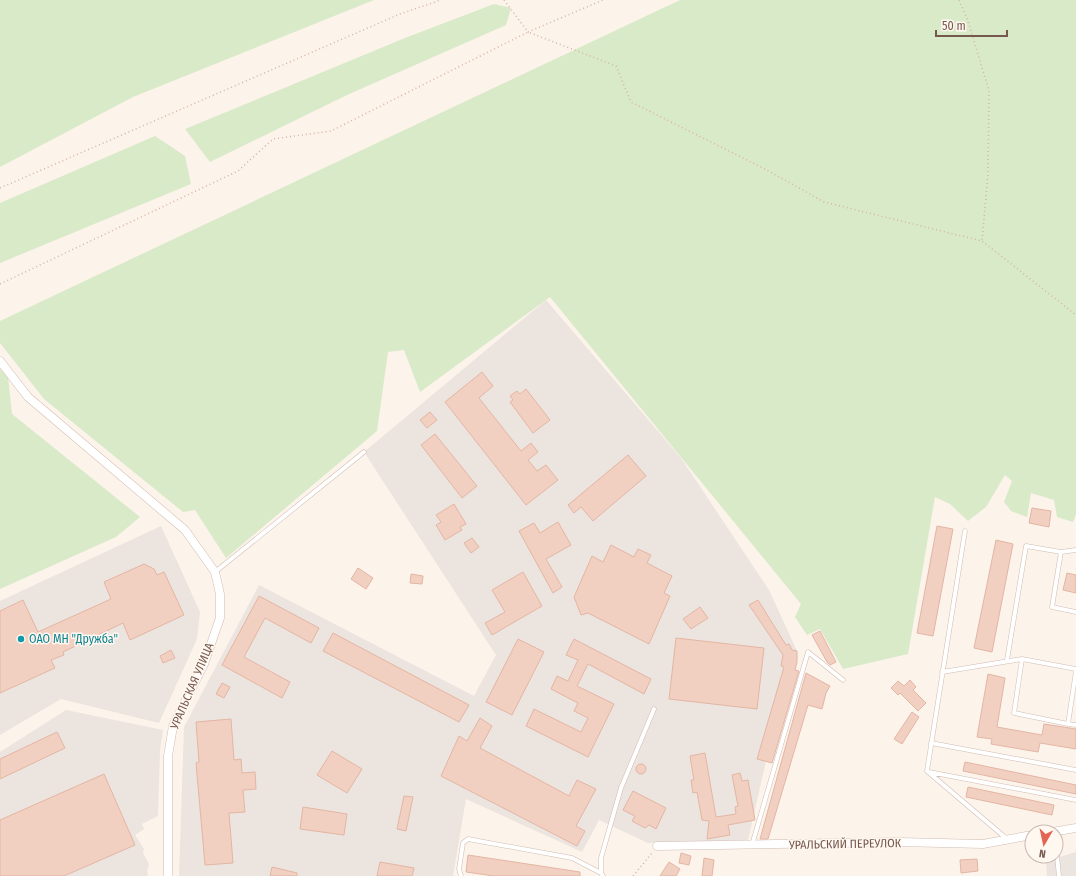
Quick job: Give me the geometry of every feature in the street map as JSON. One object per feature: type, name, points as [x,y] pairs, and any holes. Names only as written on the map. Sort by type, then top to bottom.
[{"type":"street","name":"УРАЛЬСКАЯ УЛИЦА","points":[[0,361],[28,397],[185,530],[215,572],[220,594],[220,618],[204,664],[173,726],[168,756],[168,876]]},
{"type":"street","points":[[1064,830],[1076,828]]},
{"type":"street","name":"УРАЛЬСКИЙ ПЕРЕУЛОК","points":[[657,846],[752,846],[898,842],[983,844],[1024,836]]},
{"type":"lane","points":[[215,572],[364,452]]},
{"type":"lane","points":[[927,771],[965,531]]},
{"type":"lane","points":[[1007,660],[1026,546],[1061,552],[1076,550]]},
{"type":"lane","points":[[1061,552],[1052,607],[1076,612]]},
{"type":"lane","points":[[752,846],[808,652],[843,680]]},
{"type":"lane","points":[[942,672],[1007,660],[1022,659],[1076,670],[1068,724]]},
{"type":"lane","points":[[1022,659],[1014,713],[1076,725]]},
{"type":"lane","points":[[602,875],[601,858],[621,788],[654,709]]},
{"type":"lane","points":[[931,743],[1076,770]]},
{"type":"lane","points":[[927,771],[1076,800]]},
{"type":"lane","points":[[927,771],[1007,839]]},
{"type":"lane","points":[[461,876],[460,869],[463,843],[468,839],[572,858],[602,875]]},
{"type":"lane","points":[[1057,864],[1058,876]]},
{"type":"path","points":[[0,188],[400,14],[441,0]]},
{"type":"path","points":[[504,0],[528,32],[616,66],[631,102],[765,169],[824,202],[982,241],[1076,315]]},
{"type":"path","points":[[0,284],[238,171],[273,139],[331,131],[528,32],[603,0]]},
{"type":"path","points":[[959,0],[968,21],[989,91],[988,174],[982,241]]},
{"type":"path","points":[[633,876],[657,846]]},
{"type":"shaded area","points":[[546,300],[681,458],[769,590],[797,651],[797,662],[766,761],[748,840],[648,843],[599,820],[582,852],[466,799],[453,876],[179,876],[184,727],[259,585],[474,696],[496,655],[364,452]]},
{"type":"shaded area","points":[[161,526],[200,612],[197,639],[159,723],[61,699],[0,735],[0,601]]},
{"type":"shaded area","points":[[66,710],[163,730],[160,750],[158,816],[142,824],[144,829],[135,835],[144,849],[143,853],[149,864],[147,871],[148,876],[0,876],[0,752]]},
{"type":"shaded area","points":[[1076,852],[1076,876],[1047,876],[1046,864],[1064,864],[1064,856]]},
{"type":"green space","points":[[0,0],[374,0],[133,97],[0,167]]},
{"type":"green space","points":[[680,0],[1076,0],[1076,514],[1073,522],[1057,517],[1054,500],[1031,493],[1027,517],[1011,511],[1004,502],[1012,481],[1005,475],[986,507],[968,521],[950,504],[935,497],[908,654],[843,669],[820,629],[807,635],[795,617],[801,604],[550,297],[420,392],[404,350],[388,352],[377,431],[226,558],[195,510],[183,512],[44,399],[0,343],[0,321]]},
{"type":"green space","points":[[494,4],[511,8],[506,25],[347,95],[210,162],[185,129],[405,38]]},
{"type":"green space","points":[[155,136],[185,156],[191,184],[0,263],[0,203]]},
{"type":"green space","points":[[0,369],[8,377],[12,414],[140,517],[116,537],[0,589]]},
{"type":"building","points":[[482,372],[493,386],[479,398],[521,451],[531,443],[538,452],[528,460],[537,471],[546,465],[558,480],[526,505],[445,402]]},
{"type":"building","points":[[526,389],[550,420],[533,433],[510,402],[513,400],[510,396],[517,391],[520,394]]},
{"type":"building","points":[[430,412],[437,420],[427,428],[420,420]]},
{"type":"building","points":[[435,434],[477,486],[462,498],[421,445]]},
{"type":"building","points":[[628,455],[646,476],[593,521],[581,507],[574,513],[568,505]]},
{"type":"building","points":[[454,504],[466,524],[460,527],[462,530],[445,540],[436,525],[441,522],[436,515]]},
{"type":"building","points":[[1032,508],[1051,511],[1049,527],[1029,523]]},
{"type":"building","points":[[558,522],[571,545],[546,559],[562,587],[553,593],[519,531],[534,523],[540,533]]},
{"type":"building","points":[[937,526],[953,529],[933,636],[917,633]]},
{"type":"building","points":[[472,538],[479,547],[471,553],[464,543]]},
{"type":"building","points":[[996,540],[1013,544],[992,652],[974,648]]},
{"type":"building","points":[[611,545],[634,557],[638,549],[651,555],[647,563],[672,576],[664,593],[670,596],[649,644],[588,613],[581,615],[574,597],[592,556],[603,562]]},
{"type":"building","points":[[144,564],[154,569],[157,575],[164,572],[184,615],[130,640],[123,623],[63,652],[64,655],[51,660],[55,668],[0,693],[0,611],[23,600],[38,632],[111,599],[104,582]]},
{"type":"building","points":[[358,568],[373,578],[366,589],[351,579]]},
{"type":"building","points":[[523,572],[542,606],[492,635],[485,623],[505,612],[492,590]]},
{"type":"building","points":[[1067,573],[1076,575],[1076,593],[1063,590]]},
{"type":"building","points":[[411,574],[423,576],[422,584],[410,583]]},
{"type":"building","points":[[259,596],[319,628],[311,643],[265,618],[244,657],[290,682],[282,698],[222,665]]},
{"type":"building","points":[[758,600],[786,645],[789,644],[792,650],[797,651],[795,670],[799,671],[772,763],[757,759],[784,667],[781,666],[783,655],[749,605]]},
{"type":"building","points":[[700,607],[708,618],[691,629],[683,619]]},
{"type":"building","points":[[820,631],[836,662],[830,665],[812,635]]},
{"type":"building","points":[[333,633],[469,705],[459,722],[323,651]]},
{"type":"building","points":[[676,638],[764,648],[757,709],[669,699]]},
{"type":"building","points":[[518,639],[544,652],[512,715],[486,702]]},
{"type":"building","points":[[574,639],[651,679],[644,694],[588,664],[577,686],[614,704],[588,757],[526,726],[534,709],[581,732],[588,718],[574,711],[578,703],[551,689],[557,676],[568,681],[578,660],[566,655]]},
{"type":"building","points":[[171,650],[175,658],[163,663],[160,656]]},
{"type":"building","points":[[806,673],[830,686],[826,693],[822,709],[808,705],[768,839],[760,839]]},
{"type":"building","points":[[988,674],[1005,678],[997,727],[1042,735],[1044,724],[1076,729],[1076,749],[1040,743],[1038,752],[991,744],[992,739],[977,737]]},
{"type":"building","points":[[910,680],[916,687],[913,690],[926,703],[918,711],[900,693],[898,695],[891,688],[898,681],[904,686]]},
{"type":"building","points":[[222,683],[230,687],[224,698],[216,694]]},
{"type":"building","points":[[912,712],[919,717],[902,744],[894,739]]},
{"type":"building","points":[[480,718],[492,726],[480,748],[569,796],[577,780],[596,789],[576,826],[585,831],[577,846],[441,776],[459,736],[467,741]]},
{"type":"building","points":[[231,719],[234,760],[241,759],[242,773],[255,772],[256,789],[243,790],[245,812],[229,813],[233,863],[205,865],[196,763],[199,762],[196,722]]},
{"type":"building","points":[[57,732],[65,748],[0,779],[0,759]]},
{"type":"building","points":[[332,751],[362,769],[347,793],[317,775]]},
{"type":"building","points":[[705,753],[716,817],[736,814],[735,807],[738,806],[732,775],[740,773],[742,781],[748,780],[755,820],[728,825],[730,835],[707,839],[709,821],[702,820],[697,792],[693,793],[691,780],[694,780],[690,756]]},
{"type":"building","points":[[965,762],[1076,785],[1076,794],[963,771]]},
{"type":"building","points":[[639,764],[643,764],[645,765],[645,773],[639,774],[636,771],[636,767]]},
{"type":"building","points":[[104,774],[135,845],[64,876],[0,876],[0,820]]},
{"type":"building","points":[[968,787],[1054,805],[1052,815],[966,797]]},
{"type":"building","points":[[633,791],[666,808],[656,829],[649,825],[645,828],[632,821],[635,816],[623,810]]},
{"type":"building","points":[[404,796],[413,797],[406,831],[397,829]]},
{"type":"building","points":[[303,807],[347,814],[344,835],[300,829]]},
{"type":"building","points":[[681,853],[691,856],[689,865],[679,863]]},
{"type":"building","points":[[468,855],[580,872],[580,876],[494,876],[466,872]]},
{"type":"building","points":[[704,858],[714,860],[712,876],[702,876]]},
{"type":"building","points":[[977,859],[978,871],[961,873],[960,860]]},
{"type":"building","points":[[380,862],[414,868],[412,876],[377,876]]},
{"type":"building","points":[[669,862],[680,869],[676,876],[660,876]]},
{"type":"building","points":[[272,867],[297,873],[297,876],[270,876]]},
{"type":"place","name":"ОАО МН \"Дружба\"","points":[[21,639]]}]
